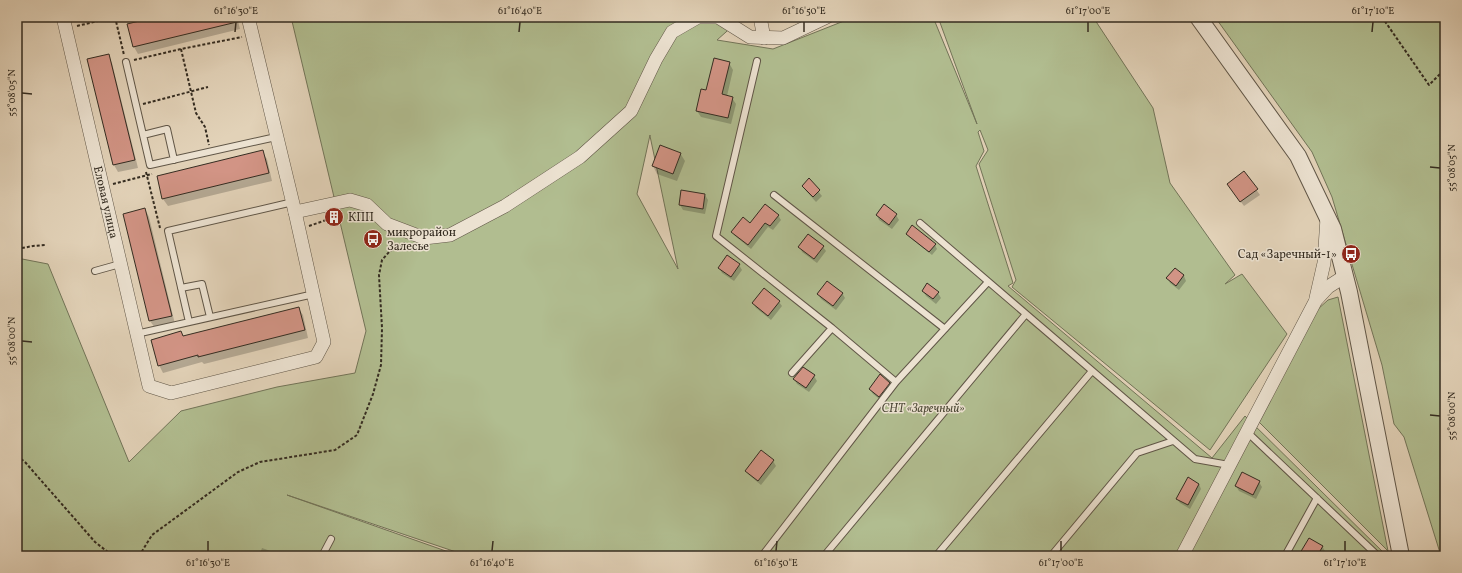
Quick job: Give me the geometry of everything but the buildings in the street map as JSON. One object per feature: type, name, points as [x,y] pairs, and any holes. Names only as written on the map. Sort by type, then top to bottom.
[{"type":"street","points":[[248,17],[314,294]]},
{"type":"street","points":[[294,207],[350,200],[367,205],[387,224],[421,237],[424,238],[450,235],[505,206],[580,157],[631,111],[656,59],[672,32],[698,18],[718,17],[750,37],[783,38],[827,17]]},
{"type":"street","points":[[760,17],[764,38]]},
{"type":"street","points":[[1198,17],[1298,156],[1328,215],[1345,276],[1401,556]]},
{"type":"street","name":"Еловая улица","points":[[65,23],[149,386],[171,393],[316,357],[324,342],[314,294]]},
{"type":"street","points":[[1316,300],[1324,263],[1328,215]]},
{"type":"street","points":[[1182,556],[1246,431],[1316,300],[1328,287],[1345,276]]},
{"type":"lane","points":[[757,61],[716,236],[832,328],[896,382]]},
{"type":"lane","points":[[126,62],[150,165],[276,137]]},
{"type":"lane","points":[[143,135],[167,130],[174,160]]},
{"type":"lane","points":[[774,195],[945,328]]},
{"type":"lane","points":[[189,322],[168,231],[294,207]]},
{"type":"lane","points":[[920,223],[1195,460],[1229,465]]},
{"type":"lane","points":[[95,271],[120,264]]},
{"type":"lane","points":[[762,556],[896,382],[988,282]]},
{"type":"lane","points":[[182,288],[202,284],[210,317]]},
{"type":"lane","points":[[136,334],[314,294]]},
{"type":"lane","points":[[824,556],[1026,314]]},
{"type":"lane","points":[[792,373],[832,328]]},
{"type":"lane","points":[[936,556],[1092,371]]},
{"type":"lane","points":[[1246,431],[1378,556]]},
{"type":"lane","points":[[1051,556],[1137,453],[1173,441]]},
{"type":"lane","points":[[1285,556],[1317,498]]},
{"type":"lane","points":[[322,556],[331,539]]},
{"type":"path","points":[[65,23],[115,17],[126,62],[252,35]]},
{"type":"path","points":[[1265,17],[1266,19],[1270,17]]},
{"type":"path","points":[[1382,17],[1429,85],[1445,69]]},
{"type":"path","points":[[181,49],[196,113],[205,127],[211,151]]},
{"type":"path","points":[[136,106],[208,87]]},
{"type":"path","points":[[145,168],[160,229]]},
{"type":"path","points":[[102,187],[155,173]]},
{"type":"path","points":[[299,230],[329,219]]},
{"type":"path","points":[[139,556],[152,534],[238,472],[260,462],[335,450],[357,435],[373,394],[381,365],[382,328],[379,275],[382,260],[390,251],[404,243],[421,237]]},
{"type":"path","points":[[17,249],[45,245]]},
{"type":"path","points":[[17,456],[25,462],[95,542],[113,556]]},
{"type":"green space","name":"СНТ «Заречный»","points":[[291,17],[732,17],[735,24],[717,40],[773,49],[849,19],[849,17],[933,17],[977,124],[938,17],[1093,17],[1153,108],[1170,183],[1235,275],[1225,284],[1242,274],[1287,334],[1210,450],[1012,287],[1016,280],[979,164],[988,150],[980,130],[978,132],[984,151],[976,166],[1013,283],[1008,286],[1212,458],[1245,416],[1387,556],[468,556],[287,495],[460,556],[17,556],[17,258],[48,264],[129,462],[181,411],[277,387],[355,373],[366,331]],"holes":[[[650,135],[678,269],[637,194]]]},
{"type":"green space","points":[[1215,17],[1445,17],[1445,556],[1441,556],[1404,437],[1394,424],[1382,365],[1332,197],[1312,152]]},
{"type":"green space","points":[[1338,297],[1388,551],[1259,422],[1317,310],[1328,300]]},
{"type":"place","name":"КПП","points":[[334,217]]},
{"type":"place","name":"микрорайон Залесье","points":[[373,239]]},
{"type":"place","name":"Сад «Заречный-1»","points":[[1351,254]]}]
